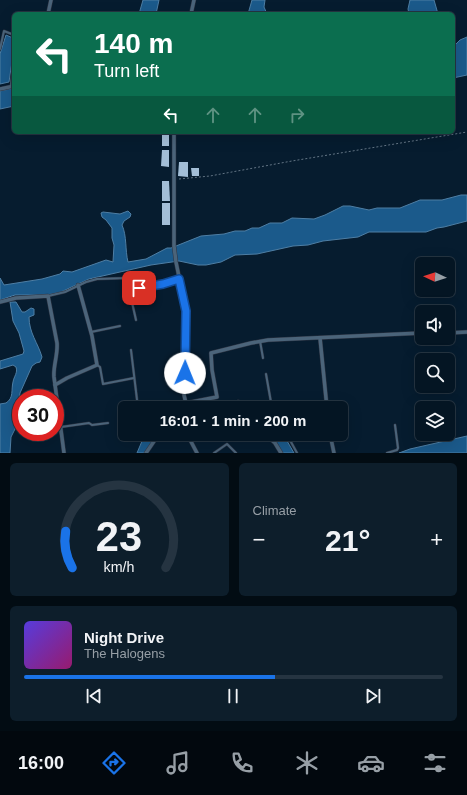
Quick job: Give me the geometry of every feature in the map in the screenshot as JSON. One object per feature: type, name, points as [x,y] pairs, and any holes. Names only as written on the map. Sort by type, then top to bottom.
[{"type":"street","points":[[48,12],[51,0]]},
{"type":"street","points":[[191,12],[194,0]]},
{"type":"street","points":[[0,89],[12,86]]},
{"type":"street","points":[[174,134],[174,246],[186,311],[184,395],[186,401]]},
{"type":"street","points":[[55,385],[97,365],[91,332],[78,286]]},
{"type":"street","points":[[0,302],[16,298],[48,296],[57,346],[54,367],[56,389]]},
{"type":"street","points":[[455,332],[467,332]]},
{"type":"street","points":[[196,401],[217,397],[212,370],[211,353],[260,341],[415,333]]},
{"type":"street","points":[[320,338],[326,401]]},
{"type":"street","points":[[63,441],[64,453]]},
{"type":"street","points":[[146,453],[155,441]]},
{"type":"street","points":[[191,441],[197,453]]},
{"type":"street","points":[[273,441],[281,453]]},
{"type":"street","points":[[331,441],[334,453]]},
{"type":"lane","points":[[0,49],[4,31],[12,34]]},
{"type":"lane","points":[[48,296],[65,292],[86,282],[97,279],[127,278],[136,320]]},
{"type":"lane","points":[[130,288],[163,284],[179,279]]},
{"type":"lane","points":[[91,332],[120,326]]},
{"type":"lane","points":[[260,341],[263,358]]},
{"type":"lane","points":[[131,350],[137,401]]},
{"type":"lane","points":[[97,365],[100,367],[103,384],[134,378]]},
{"type":"lane","points":[[266,374],[271,401]]},
{"type":"lane","points":[[64,427],[89,423],[92,425],[108,422]]},
{"type":"lane","points":[[387,453],[397,450],[398,448],[395,425]]},
{"type":"lane","points":[[290,441],[297,453]]},
{"type":"lane","points":[[214,453],[227,444],[236,453]]},
{"type":"path","points":[[455,134],[467,132]]},
{"type":"path","points":[[174,179],[210,176],[292,160],[454,134]]},
{"type":"water","points":[[143,0],[159,0],[156,12],[140,12]]},
{"type":"water","points":[[252,0],[265,0],[264,7],[266,12],[249,12]]},
{"type":"water","points":[[410,0],[434,0],[437,12],[409,12]]},
{"type":"water","points":[[6,35],[12,38],[12,62],[9,82],[0,84],[0,54]]},
{"type":"water","points":[[467,37],[467,75],[455,78],[455,45],[460,40]]},
{"type":"water","points":[[12,88],[12,106],[0,109],[0,91]]},
{"type":"water","points":[[467,195],[467,221],[426,232],[369,232],[358,237],[293,246],[257,254],[235,255],[221,262],[206,265],[179,261],[151,265],[89,279],[61,292],[47,295],[15,295],[0,300],[0,278],[4,285],[42,279],[60,274],[63,271],[72,272],[106,260],[113,262],[114,245],[112,228],[102,217],[101,213],[103,212],[120,214],[128,211],[131,214],[122,225],[125,234],[128,262],[146,259],[167,248],[171,248],[201,236],[245,231],[252,228],[259,228],[270,223],[282,223],[292,218],[314,219],[343,206],[369,210],[377,208],[400,208],[420,200],[442,200]]},
{"type":"water","points":[[10,302],[16,302],[22,312],[25,312],[31,308],[34,309],[34,315],[29,317],[29,323],[42,357],[40,362],[32,366],[22,389],[12,389],[17,371],[16,367],[13,365],[0,369],[0,361],[23,354],[24,351],[19,333],[13,321]]},
{"type":"water","points":[[12,394],[12,435],[10,453],[0,453],[0,404],[6,403]]},
{"type":"water","points":[[467,436],[467,453],[399,453],[445,441],[455,441],[455,439]]},
{"type":"water","points":[[142,441],[152,441],[144,453],[137,453]]},
{"type":"water","points":[[274,441],[287,441],[294,453],[283,453]]},
{"type":"building","points":[[162,134],[169,134],[169,146],[162,146]]},
{"type":"building","points":[[162,150],[169,150],[169,167],[161,166]]},
{"type":"building","points":[[179,162],[188,162],[188,177],[178,176]]},
{"type":"building","points":[[191,168],[199,168],[199,176],[192,176]]},
{"type":"building","points":[[162,181],[169,181],[170,201],[162,201]]},
{"type":"building","points":[[162,203],[170,203],[170,225],[162,225]]},
{"type":"route","points":[[139,288],[163,284],[179,279],[186,311],[185,373]]}]
